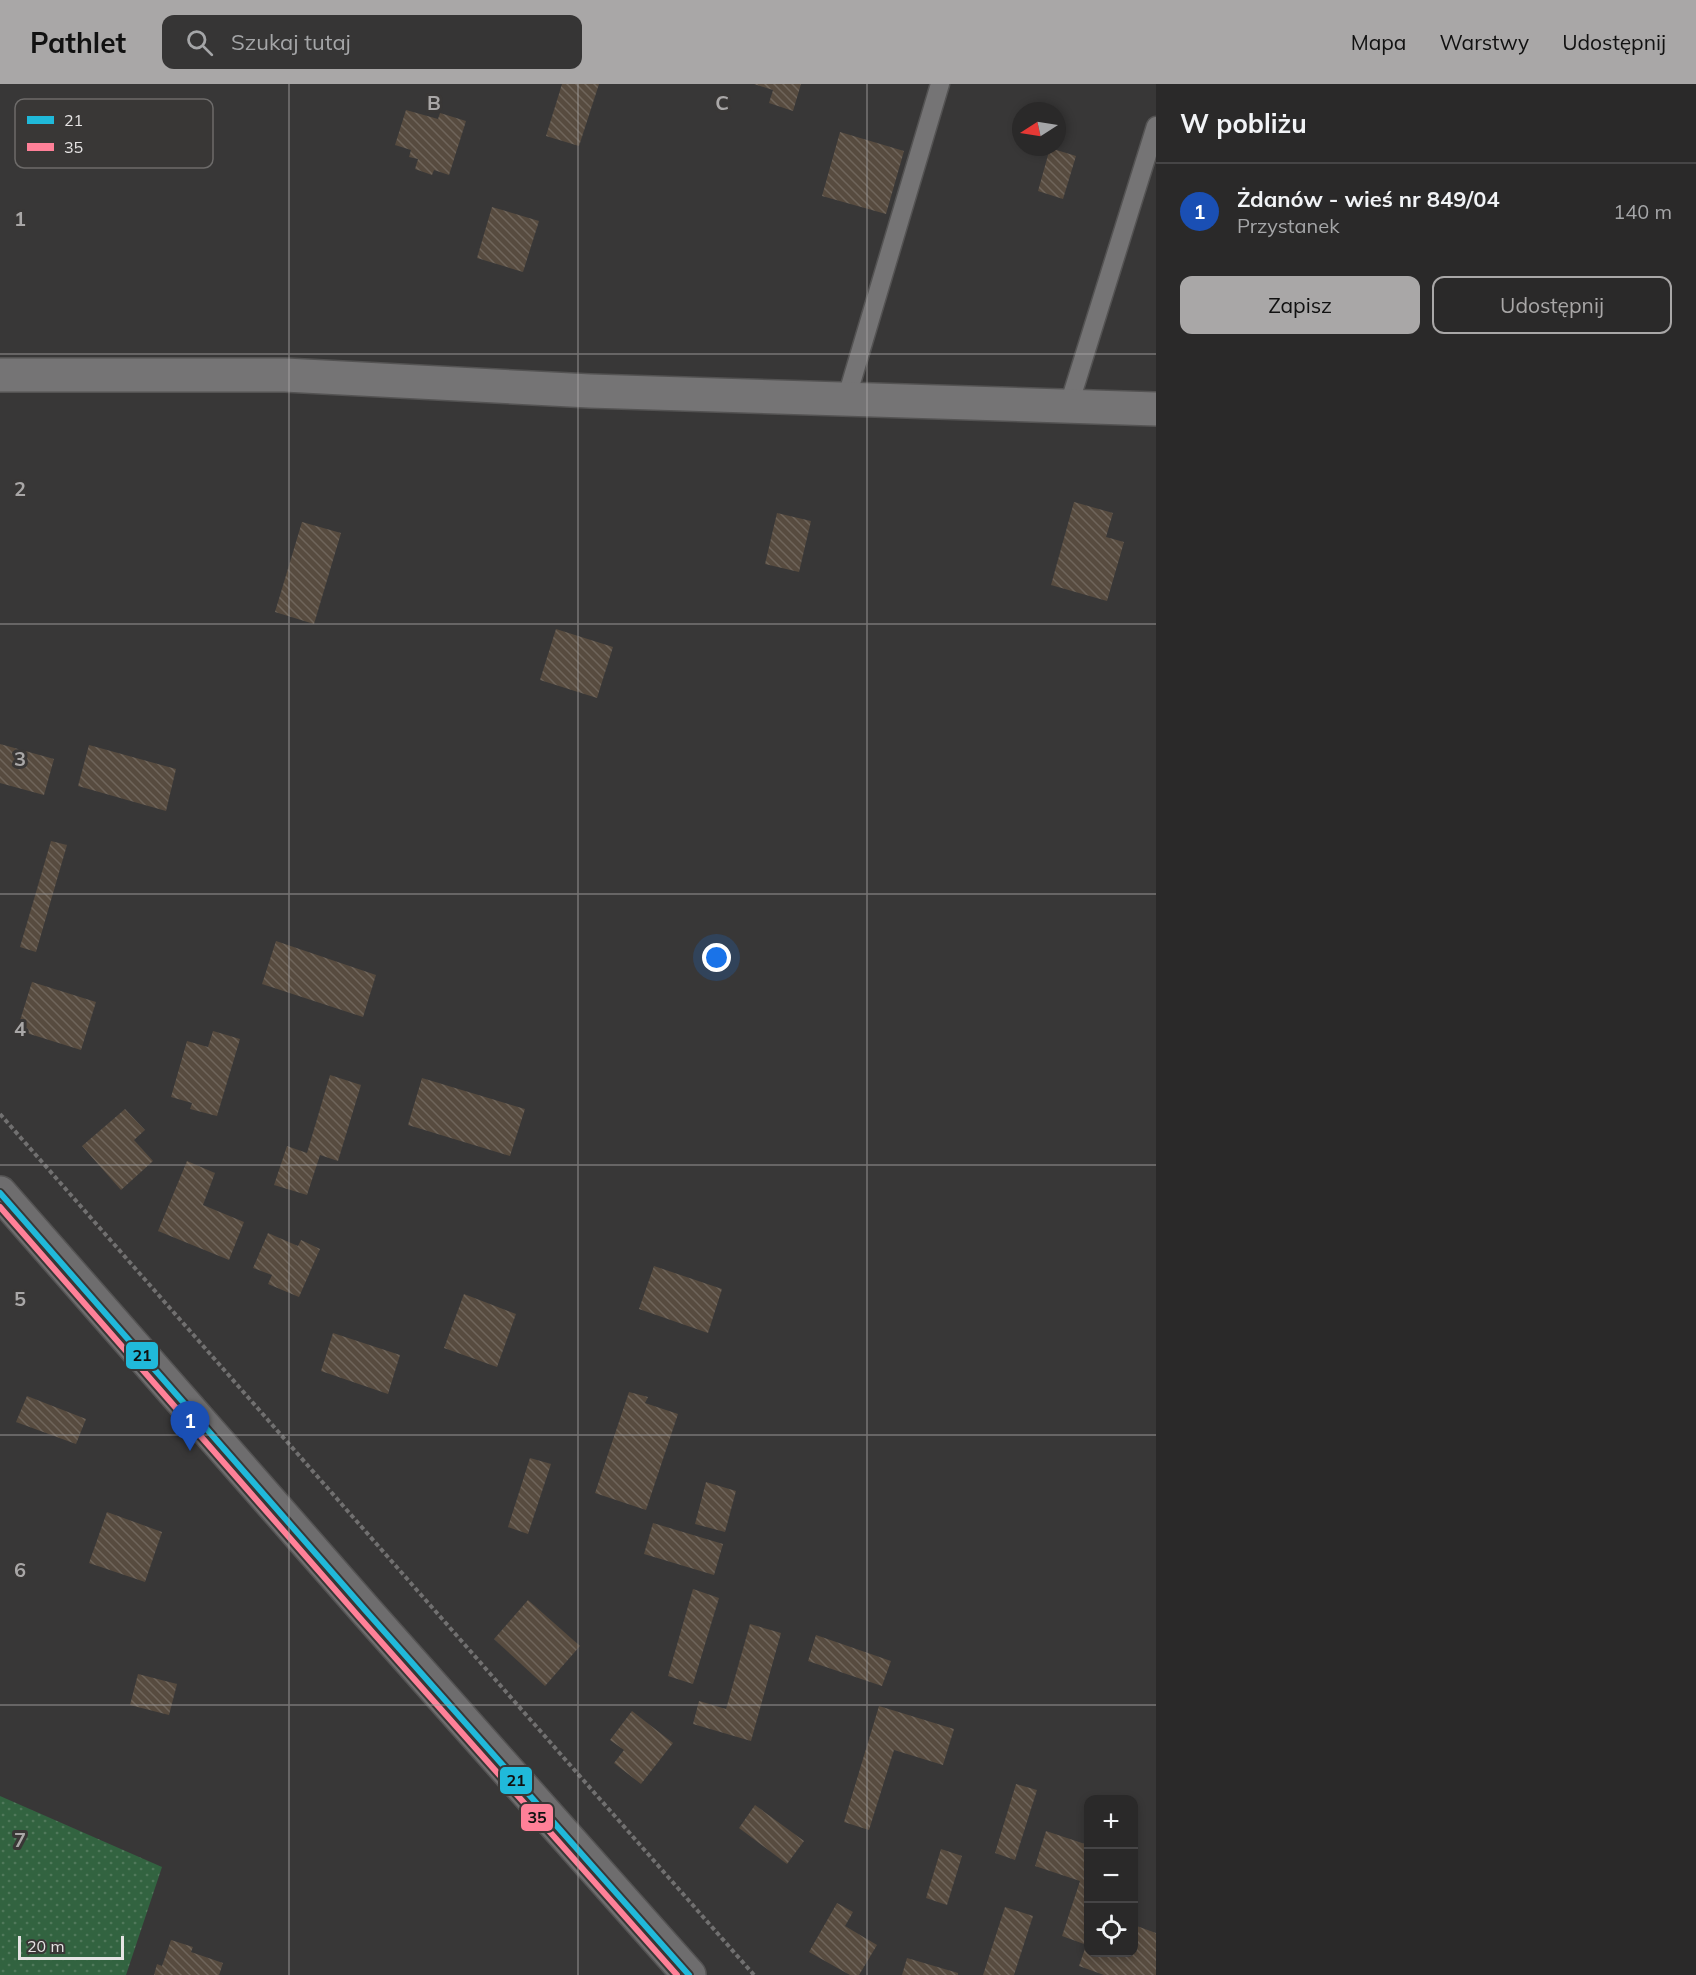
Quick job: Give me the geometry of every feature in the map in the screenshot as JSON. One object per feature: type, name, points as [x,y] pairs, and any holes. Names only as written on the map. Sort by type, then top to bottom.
[{"type":"main road","points":[[0,1193],[689,1975]]},
{"type":"street","points":[[0,375],[285,375],[590,391],[1156,410]]},
{"type":"lane","points":[[846,400],[940,84]]},
{"type":"lane","points":[[1068,408],[1156,126]]},
{"type":"path","points":[[0,1114],[754,1975]]},
{"type":"green space","points":[[0,1796],[162,1867],[126,1975],[0,1975]]},
{"type":"building","points":[[562,84],[599,84],[579,146],[546,136]]},
{"type":"building","points":[[754,84],[801,84],[793,111],[769,103],[773,90]]},
{"type":"building","points":[[406,110],[438,119],[440,113],[466,121],[449,175],[434,170],[432,175],[415,169],[418,159],[409,157],[411,150],[395,145]]},
{"type":"building","points":[[840,132],[904,151],[886,214],[822,196]]},
{"type":"building","points":[[1066,153],[1076,156],[1063,199],[1038,191],[1048,156],[1066,156]]},
{"type":"building","points":[[492,207],[539,221],[523,272],[477,258]]},
{"type":"building","points":[[1074,502],[1113,513],[1106,537],[1124,542],[1107,601],[1051,585]]},
{"type":"building","points":[[777,513],[811,521],[799,572],[765,564]]},
{"type":"building","points":[[302,522],[341,533],[314,624],[275,612]]},
{"type":"building","points":[[556,629],[613,647],[597,698],[540,680]]},
{"type":"building","points":[[0,744],[54,759],[44,795],[0,783]]},
{"type":"building","points":[[89,745],[176,769],[166,811],[78,786]]},
{"type":"building","points":[[51,841],[67,845],[36,952],[20,947]]},
{"type":"building","points":[[276,941],[376,975],[363,1017],[262,984]]},
{"type":"building","points":[[32,982],[96,1002],[81,1050],[17,1030]]},
{"type":"building","points":[[213,1031],[240,1039],[217,1116],[190,1109],[192,1103],[171,1097],[187,1041],[208,1047]]},
{"type":"building","points":[[330,1075],[361,1085],[338,1161],[320,1155],[307,1195],[274,1185],[287,1146],[307,1153]]},
{"type":"building","points":[[422,1078],[525,1109],[510,1156],[408,1125]]},
{"type":"building","points":[[125,1109],[145,1130],[134,1140],[153,1161],[121,1190],[82,1146]]},
{"type":"building","points":[[187,1161],[215,1173],[203,1205],[244,1222],[229,1260],[158,1231]]},
{"type":"building","points":[[268,1233],[298,1246],[301,1240],[320,1249],[299,1297],[268,1284],[272,1275],[253,1268]]},
{"type":"building","points":[[654,1266],[722,1289],[708,1333],[639,1309]]},
{"type":"building","points":[[464,1294],[516,1314],[497,1367],[444,1348]]},
{"type":"building","points":[[333,1333],[400,1355],[388,1394],[321,1371]]},
{"type":"building","points":[[629,1392],[648,1397],[645,1403],[678,1414],[646,1510],[595,1493]]},
{"type":"building","points":[[27,1396],[86,1419],[76,1444],[16,1422]]},
{"type":"building","points":[[530,1458],[551,1464],[528,1534],[508,1527]]},
{"type":"building","points":[[706,1482],[736,1491],[725,1532],[695,1524]]},
{"type":"building","points":[[107,1512],[162,1532],[145,1582],[89,1563]]},
{"type":"building","points":[[653,1523],[723,1544],[714,1575],[644,1554]]},
{"type":"building","points":[[693,1589],[719,1598],[693,1684],[668,1676]]},
{"type":"building","points":[[528,1600],[580,1646],[545,1686],[494,1639]]},
{"type":"building","points":[[750,1624],[781,1633],[751,1741],[693,1724],[699,1701],[726,1709]]},
{"type":"building","points":[[816,1635],[891,1661],[882,1686],[808,1661]]},
{"type":"building","points":[[138,1674],[177,1684],[169,1715],[130,1705]]},
{"type":"building","points":[[879,1706],[954,1729],[943,1765],[894,1750],[869,1830],[844,1822]]},
{"type":"building","points":[[632,1711],[673,1743],[641,1784],[614,1763],[624,1750],[610,1740]]},
{"type":"building","points":[[1016,1784],[1037,1790],[1015,1860],[995,1853]]},
{"type":"building","points":[[755,1805],[804,1841],[787,1864],[739,1828]]},
{"type":"building","points":[[1046,1831],[1084,1844],[1084,1944],[1062,1936],[1080,1881],[1035,1866]]},
{"type":"building","points":[[941,1849],[962,1856],[947,1905],[926,1898]]},
{"type":"building","points":[[837,1903],[853,1912],[845,1926],[877,1945],[859,1975],[850,1975],[809,1952]]},
{"type":"building","points":[[1005,1907],[1033,1916],[1014,1975],[983,1975]]},
{"type":"building","points":[[1138,1926],[1156,1933],[1156,1975],[1104,1975],[1079,1966],[1084,1952],[1084,1957],[1138,1957]]},
{"type":"building","points":[[171,1940],[193,1947],[191,1952],[223,1963],[219,1975],[154,1975],[157,1964],[162,1966]]},
{"type":"building","points":[[907,1958],[958,1973],[958,1975],[902,1975]]},
{"type":"transit line","name":"21","points":[[0,1193],[689,1975]]},
{"type":"transit line","name":"35","points":[[0,1207],[359,1617],[677,1975]]},
{"type":"place","name":"Żdanów - wieś nr 849/04","points":[[190,1451]]}]
